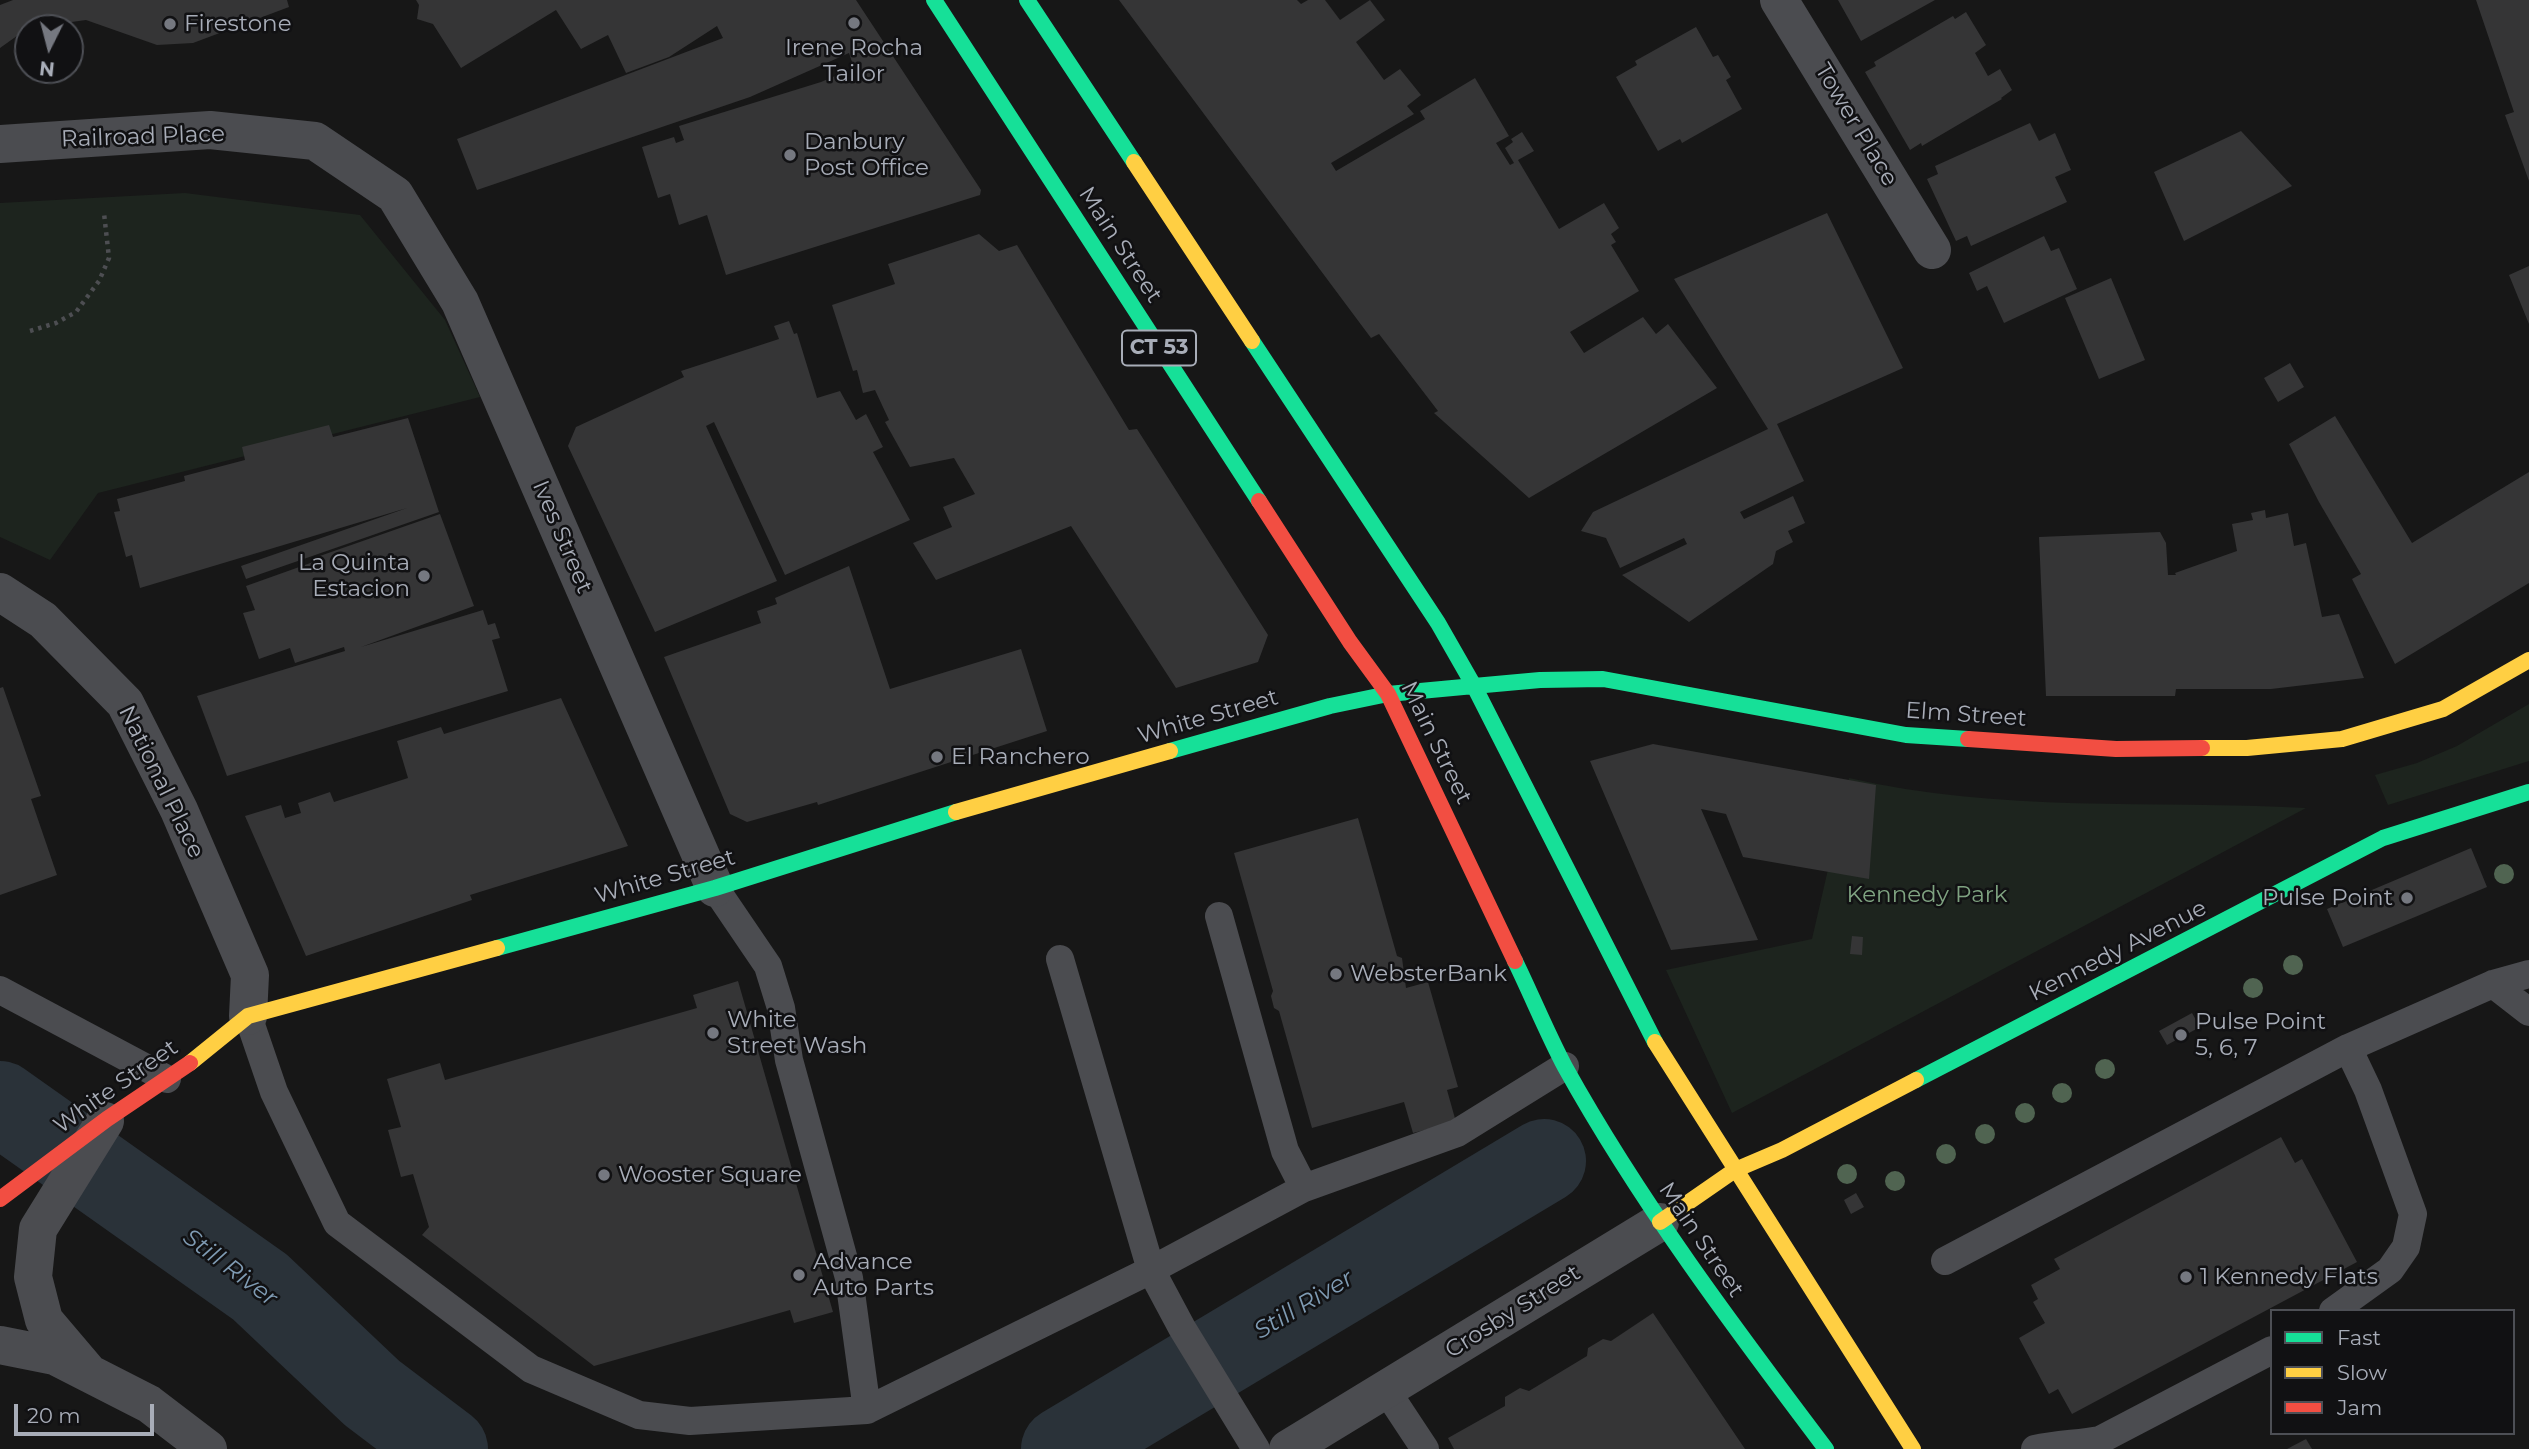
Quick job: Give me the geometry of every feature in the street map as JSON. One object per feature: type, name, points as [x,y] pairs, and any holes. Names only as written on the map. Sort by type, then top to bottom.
[{"type":"main road","name":"Main Street","points":[[934,0],[1337,621],[1388,694],[1565,1066],[1660,1222],[1722,1312],[1826,1449]]},
{"type":"main road","points":[[1027,0],[1430,612],[1474,686],[1645,1027],[1913,1449]]},
{"type":"main road","name":"Elm Street","points":[[1388,694],[1540,680],[1603,679],[1906,735],[2116,749],[2247,748],[2342,739],[2442,709],[2529,660]]},
{"type":"main road","name":"White Street","points":[[0,1199],[118,1112],[200,1056],[248,1016],[715,888],[991,801],[1330,706],[1388,694]]},
{"type":"main road","name":"Kennedy Avenue","points":[[1735,1171],[1782,1150],[2383,838],[2529,792]]},
{"type":"main road","name":"Crosby Street","points":[[1660,1222],[1735,1171]]},
{"type":"street","name":"Tower Place","points":[[1779,0],[1932,250]]},
{"type":"street","name":"Railroad Place","points":[[0,144],[211,130],[315,141],[395,195]]},
{"type":"street","name":"Ives Street","points":[[395,195],[460,302],[715,888]]},
{"type":"street","name":"National Place","points":[[0,593],[43,620],[125,703],[179,810],[250,975],[248,1016]]},
{"type":"street","points":[[89,1373],[44,1320],[33,1277],[38,1229],[118,1112]]},
{"type":"street","name":"Crosby Street","points":[[1288,1449],[1660,1222]]},
{"type":"street","points":[[0,1345],[55,1356],[149,1404],[208,1449]]},
{"type":"lane","points":[[715,888],[768,966],[781,1008],[789,1060],[849,1278],[867,1410]]},
{"type":"lane","points":[[1219,916],[1285,1151],[1304,1188]]},
{"type":"lane","points":[[1060,959],[1151,1270],[1182,1328],[1256,1449]]},
{"type":"lane","points":[[1945,1261],[2348,1048],[2493,984],[2529,974]]},
{"type":"lane","points":[[2493,984],[2529,1012]]},
{"type":"lane","points":[[0,989],[167,1079]]},
{"type":"lane","points":[[248,1016],[274,1092],[337,1223],[531,1369],[639,1415],[691,1421],[867,1410],[1151,1270],[1304,1188],[1457,1133],[1565,1066]]},
{"type":"lane","points":[[2336,1309],[2390,1270],[2406,1247],[2413,1214],[2368,1090],[2348,1048]]},
{"type":"lane","points":[[2035,1449],[2062,1443],[2100,1440],[2270,1351]]},
{"type":"lane","points":[[1386,1390],[1425,1449]]},
{"type":"path","points":[[30,331],[56,323],[76,312],[100,281],[109,258],[104,213]]},
{"type":"green space","points":[[185,193],[360,215],[445,320],[480,397],[98,493],[50,560],[0,537],[0,203]]},
{"type":"green space","points":[[2529,704],[2529,761],[2388,805],[2375,775],[2417,763],[2457,746]]},
{"type":"green space","name":"Kennedy Park","points":[[1849,778],[1905,789],[2019,801],[2306,808],[1732,1113],[1666,970],[1812,939]]},
{"type":"building","name":"Firestone","points":[[13,0],[287,0],[289,7],[193,43],[157,45],[84,20],[84,14],[14,14],[14,38],[0,48],[0,5]]},
{"type":"building","points":[[416,0],[856,0],[981,190],[980,195],[726,275],[707,215],[679,225],[670,194],[658,198],[642,147],[674,137],[676,143],[684,140],[679,126],[821,82],[854,68],[849,53],[750,97],[477,190],[457,139],[723,38],[717,26],[669,57],[626,73],[608,35],[581,49],[556,10],[461,68],[433,24],[417,19],[419,5]]},
{"type":"building","points":[[1119,0],[1297,0],[1301,4],[1308,0],[1325,0],[1340,20],[1370,0],[1385,20],[1356,42],[1384,80],[1400,69],[1421,95],[1407,106],[1414,114],[1331,163],[1336,171],[1425,119],[1420,111],[1475,78],[1509,136],[1496,143],[1510,165],[1514,163],[1505,148],[1513,142],[1511,139],[1522,132],[1534,151],[1518,160],[1559,229],[1604,203],[1619,228],[1611,234],[1616,242],[1611,245],[1639,291],[1570,332],[1584,353],[1643,317],[1656,334],[1668,324],[1717,388],[1529,498],[1434,413],[1438,411],[1379,334],[1371,338]]},
{"type":"building","points":[[1838,0],[1935,0],[1861,41]]},
{"type":"building","points":[[2476,0],[2529,0],[2529,181],[2505,115],[2514,112]]},
{"type":"building","points":[[1966,12],[1986,45],[1975,53],[1988,76],[2000,69],[2012,90],[2002,99],[1922,146],[1921,143],[1910,150],[1865,72],[1876,66],[1874,62],[1953,16],[1955,19]]},
{"type":"building","points":[[1696,27],[1713,57],[1718,55],[1731,77],[1726,80],[1742,109],[1682,143],[1680,139],[1658,151],[1616,77],[1637,65],[1635,61]]},
{"type":"building","points":[[2030,123],[2039,141],[2055,133],[2071,170],[2055,177],[2067,202],[1971,246],[1967,236],[1956,241],[1927,179],[1938,174],[1935,166]]},
{"type":"building","points":[[2241,131],[2292,186],[2184,241],[2154,172]]},
{"type":"building","points":[[1827,213],[1903,368],[1777,424],[1804,481],[1740,512],[1744,519],[1793,496],[1805,523],[1788,531],[1793,542],[1776,551],[1773,564],[1689,622],[1622,575],[1687,544],[1684,538],[1620,568],[1606,538],[1581,531],[1593,512],[1768,429],[1674,279]]},
{"type":"building","points":[[979,234],[999,251],[1017,245],[1129,430],[1137,429],[1268,635],[1258,662],[1176,688],[1071,526],[936,580],[913,543],[952,527],[943,507],[975,494],[954,458],[910,467],[885,422],[889,420],[875,390],[863,393],[857,370],[853,371],[832,305],[895,284],[888,264]]},
{"type":"building","points":[[2044,236],[2051,251],[2059,248],[2077,289],[2004,323],[1987,286],[1977,291],[1969,273]]},
{"type":"building","points":[[2529,266],[2529,324],[2509,275]]},
{"type":"building","points":[[2111,278],[2145,360],[2099,379],[2065,298]]},
{"type":"building","points":[[789,321],[794,334],[797,333],[817,398],[840,391],[856,420],[866,414],[883,447],[873,452],[910,520],[785,575],[714,422],[706,426],[777,581],[655,632],[568,446],[576,427],[684,377],[681,371],[779,339],[774,326]]},
{"type":"building","points":[[2290,363],[2304,387],[2278,402],[2264,378]]},
{"type":"building","points":[[2335,416],[2412,543],[2529,472],[2529,583],[2395,664],[2352,579],[2361,574],[2289,444]]},
{"type":"building","points":[[408,418],[439,512],[246,579],[241,566],[407,508],[140,588],[132,555],[126,557],[114,512],[120,511],[117,499],[185,481],[184,476],[245,460],[242,447],[329,425],[333,437]]},
{"type":"building","points":[[2265,510],[2266,518],[2288,513],[2294,546],[2306,543],[2322,617],[2339,614],[2364,678],[2271,689],[2176,689],[2175,696],[2046,696],[2039,537],[2160,532],[2166,543],[2168,575],[2176,575],[2175,573],[2237,551],[2232,524],[2253,520],[2251,513]]},
{"type":"building","points":[[440,514],[474,606],[361,647],[483,610],[488,625],[495,623],[500,638],[492,640],[508,691],[227,776],[197,696],[345,651],[344,647],[295,663],[290,648],[259,659],[243,613],[255,610],[246,586],[316,561],[314,558]]},
{"type":"building","points":[[849,566],[890,689],[1021,649],[1047,731],[818,805],[817,802],[747,822],[730,814],[664,657],[761,623],[757,611],[777,604],[775,598]]},
{"type":"building","points":[[3,687],[41,796],[31,799],[57,875],[0,895],[0,688]]},
{"type":"building","points":[[561,698],[628,846],[470,895],[472,900],[306,956],[245,816],[281,805],[285,818],[301,813],[298,803],[330,792],[334,802],[408,778],[397,741],[441,727],[444,734]]},
{"type":"building","points":[[1653,744],[1876,785],[1869,879],[1743,857],[1726,814],[1701,809],[1758,940],[1671,950],[1590,761]]},
{"type":"building","name":"WebsterBank","points":[[1358,818],[1397,956],[1402,958],[1406,988],[1428,982],[1458,1087],[1447,1090],[1456,1122],[1413,1133],[1404,1102],[1312,1128],[1279,1011],[1274,1008],[1271,996],[1273,991],[1234,853]]},
{"type":"building","name":"Pulse Point","points":[[2471,848],[2487,887],[2343,947],[2327,909]]},
{"type":"building","points":[[1852,936],[1863,937],[1862,955],[1850,954]]},
{"type":"building","name":"Wooster Square","points":[[738,981],[833,1312],[794,1323],[790,1310],[594,1366],[422,1235],[429,1227],[413,1174],[401,1177],[388,1130],[401,1127],[387,1079],[440,1063],[445,1080],[697,1008],[693,995]]},
{"type":"building","points":[[2192,1013],[2200,1027],[2167,1045],[2159,1031]]},
{"type":"building","name":"1 Kennedy Flats","points":[[2281,1137],[2295,1163],[2302,1159],[2357,1262],[2072,1414],[2058,1389],[2049,1394],[2019,1338],[2045,1323],[2033,1302],[2038,1299],[2031,1285],[2060,1269],[2054,1259]]},
{"type":"building","points":[[1856,1193],[1864,1207],[1851,1214],[1844,1200]]},
{"type":"building","points":[[1653,1313],[1745,1449],[1454,1449],[1448,1438],[1505,1406],[1505,1397],[1520,1388],[1529,1391],[1587,1356],[1588,1348],[1603,1339],[1611,1341]]},
{"type":"building","points":[[2306,1439],[2312,1449],[2287,1449]]},
{"type":"waterway","name":"Still River","points":[[0,1103],[260,1287],[372,1393],[446,1449]]},
{"type":"waterway","name":"Still River","points":[[1063,1449],[1544,1161]]},
{"type":"traffic: fast","points":[[934,0],[1259,501]]},
{"type":"traffic: fast","points":[[1027,0],[1134,162]]},
{"type":"traffic: fast","points":[[1170,751],[1330,706],[1388,694],[1474,686],[1438,623],[1252,341]]},
{"type":"traffic: fast","points":[[1655,1042],[1474,686],[1540,680],[1603,679],[1906,735],[1968,739]]},
{"type":"traffic: fast","points":[[1916,1080],[2383,838],[2529,792]]},
{"type":"traffic: fast","points":[[497,948],[715,888],[956,812]]},
{"type":"traffic: fast","points":[[1515,961],[1565,1067],[1624,1166],[1722,1310],[1826,1449]]},
{"type":"traffic: slow","points":[[1134,162],[1252,341]]},
{"type":"traffic: slow","points":[[2202,748],[2247,748],[2342,739],[2443,709],[2529,660]]},
{"type":"traffic: slow","points":[[956,812],[1170,751]]},
{"type":"traffic: slow","points":[[190,1063],[248,1016],[497,948]]},
{"type":"traffic: slow","points":[[1655,1042],[1913,1449]]},
{"type":"traffic: slow","points":[[1660,1222],[1735,1170],[1782,1150],[1916,1080]]},
{"type":"traffic: jam","points":[[1259,501],[1350,642],[1388,694]]},
{"type":"traffic: jam","points":[[1388,694],[1515,961]]},
{"type":"traffic: jam","points":[[1968,739],[2116,749],[2202,748]]},
{"type":"traffic: jam","points":[[0,1199],[107,1119],[190,1063]]},
{"type":"place","name":"Irene Rocha Tailor","points":[[854,23]]},
{"type":"place","name":"Firestone","points":[[170,24]]},
{"type":"place","name":"Danbury Post Office","points":[[790,155]]},
{"type":"place","name":"La Quinta Estacion","points":[[424,576]]},
{"type":"place","name":"El Ranchero","points":[[937,757]]},
{"type":"place","name":"Pulse Point","points":[[2407,898]]},
{"type":"place","name":"WebsterBank","points":[[1336,974]]},
{"type":"place","name":"White Street Wash","points":[[713,1033]]},
{"type":"place","name":"Pulse Point 5, 6, 7","points":[[2181,1035]]},
{"type":"place","name":"Wooster Square","points":[[604,1175]]},
{"type":"place","name":"Advance Auto Parts","points":[[799,1275]]},
{"type":"place","name":"1 Kennedy Flats","points":[[2186,1277]]}]
